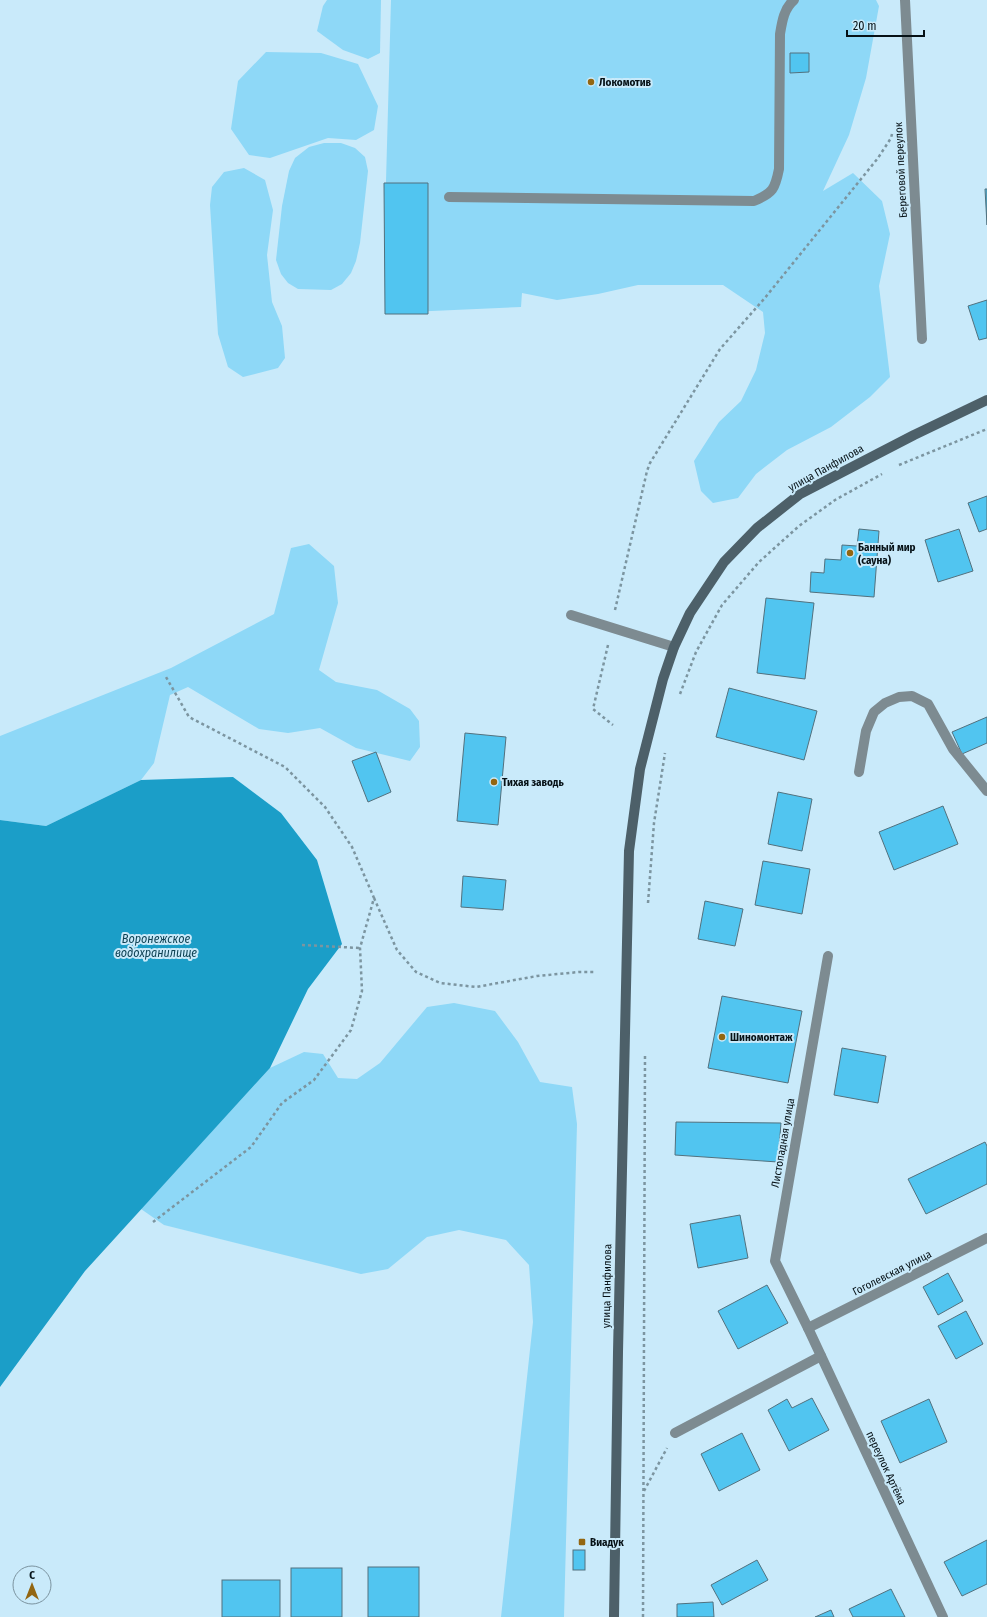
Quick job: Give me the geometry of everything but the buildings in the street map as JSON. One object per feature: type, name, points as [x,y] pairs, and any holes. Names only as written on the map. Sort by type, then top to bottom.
[{"type":"main road","name":"улица Панфилова","points":[[614,1617],[629,851],[640,769],[663,678],[674,647],[690,613],[724,562],[757,528],[800,494],[914,435],[987,400]]},
{"type":"street","points":[[449,197],[754,201],[768,195],[776,185],[779,169],[780,34],[784,14],[790,3],[794,0]]},
{"type":"street","name":"Береговой переулок","points":[[905,0],[922,339]]},
{"type":"street","points":[[570,615],[674,647]]},
{"type":"street","points":[[859,772],[866,731],[874,712],[886,703],[899,697],[912,696],[928,704],[953,749],[987,792]]},
{"type":"street","name":"Листопадная улица","points":[[808,1328],[775,1260],[828,956]]},
{"type":"street","name":"Гоголевская улица","points":[[808,1328],[987,1238]]},
{"type":"street","name":"переулок Артёма","points":[[808,1328],[943,1617]]},
{"type":"street","points":[[675,1433],[821,1356]]},
{"type":"path","points":[[613,725],[593,709],[650,463],[720,349],[764,299],[878,158],[891,138],[894,128]]},
{"type":"path","points":[[897,466],[987,429]]},
{"type":"path","points":[[677,700],[696,652],[722,604],[759,562],[799,526],[829,505],[883,474]]},
{"type":"path","points":[[166,677],[189,717],[285,767],[325,807],[352,847],[397,950],[416,972],[440,984],[476,987],[537,976],[596,972]]},
{"type":"path","points":[[648,906],[654,823],[666,745]]},
{"type":"path","points":[[153,1222],[250,1146],[282,1103],[314,1080],[351,1030],[362,991],[360,948],[374,898]]},
{"type":"path","points":[[302,945],[360,948]]},
{"type":"path","points":[[643,1617],[645,1055]]},
{"type":"path","points":[[644,1491],[675,1433]]},
{"type":"shaded area","points":[[327,0],[381,0],[380,53],[368,59],[343,50],[317,31],[323,6]]},
{"type":"shaded area","points":[[391,0],[876,0],[879,6],[866,78],[849,135],[823,191],[853,173],[882,201],[890,234],[879,286],[890,377],[870,397],[831,427],[787,450],[756,474],[738,498],[713,503],[701,491],[694,461],[719,422],[741,401],[756,370],[765,333],[763,312],[723,285],[638,285],[598,294],[557,300],[522,293],[521,307],[387,313],[386,181]]},
{"type":"shaded area","points":[[266,52],[321,53],[358,64],[378,106],[374,130],[356,140],[328,138],[270,158],[249,155],[231,129],[238,81]]},
{"type":"shaded area","points":[[324,143],[341,143],[355,148],[365,157],[368,171],[360,243],[356,261],[351,273],[342,284],[331,290],[298,289],[288,283],[281,274],[276,260],[282,206],[289,171],[295,158],[309,147]]},
{"type":"shaded area","points":[[244,168],[265,180],[273,210],[267,255],[272,302],[282,326],[285,358],[278,368],[243,377],[228,367],[218,334],[210,205],[212,187],[224,172]]},
{"type":"shaded area","points":[[309,544],[334,566],[338,603],[319,670],[336,682],[377,690],[410,709],[419,721],[420,747],[410,761],[356,748],[320,728],[288,733],[259,729],[188,687],[170,695],[154,763],[141,780],[46,826],[0,820],[0,736],[171,668],[274,614],[291,548]]},
{"type":"shaded area","points":[[454,1003],[495,1011],[518,1042],[540,1082],[572,1087],[577,1124],[564,1617],[501,1617],[533,1322],[529,1265],[506,1240],[459,1230],[427,1237],[388,1269],[361,1274],[164,1225],[141,1209],[270,1068],[304,1052],[323,1054],[338,1078],[357,1079],[380,1063],[427,1007]]},
{"type":"water","name":"Воронежское водохранилище","points":[[233,777],[281,813],[317,860],[342,944],[308,989],[270,1068],[85,1271],[0,1387],[0,820],[46,826],[141,780]]},
{"type":"place","name":"Локомотив","points":[[591,82]]},
{"type":"place","name":"Банный мир (сауна)","points":[[850,553]]},
{"type":"place","name":"Тихая заводь","points":[[494,782]]},
{"type":"place","name":"Шиномонтаж","points":[[722,1037]]},
{"type":"place","name":"Виадук","points":[[582,1542]]}]
